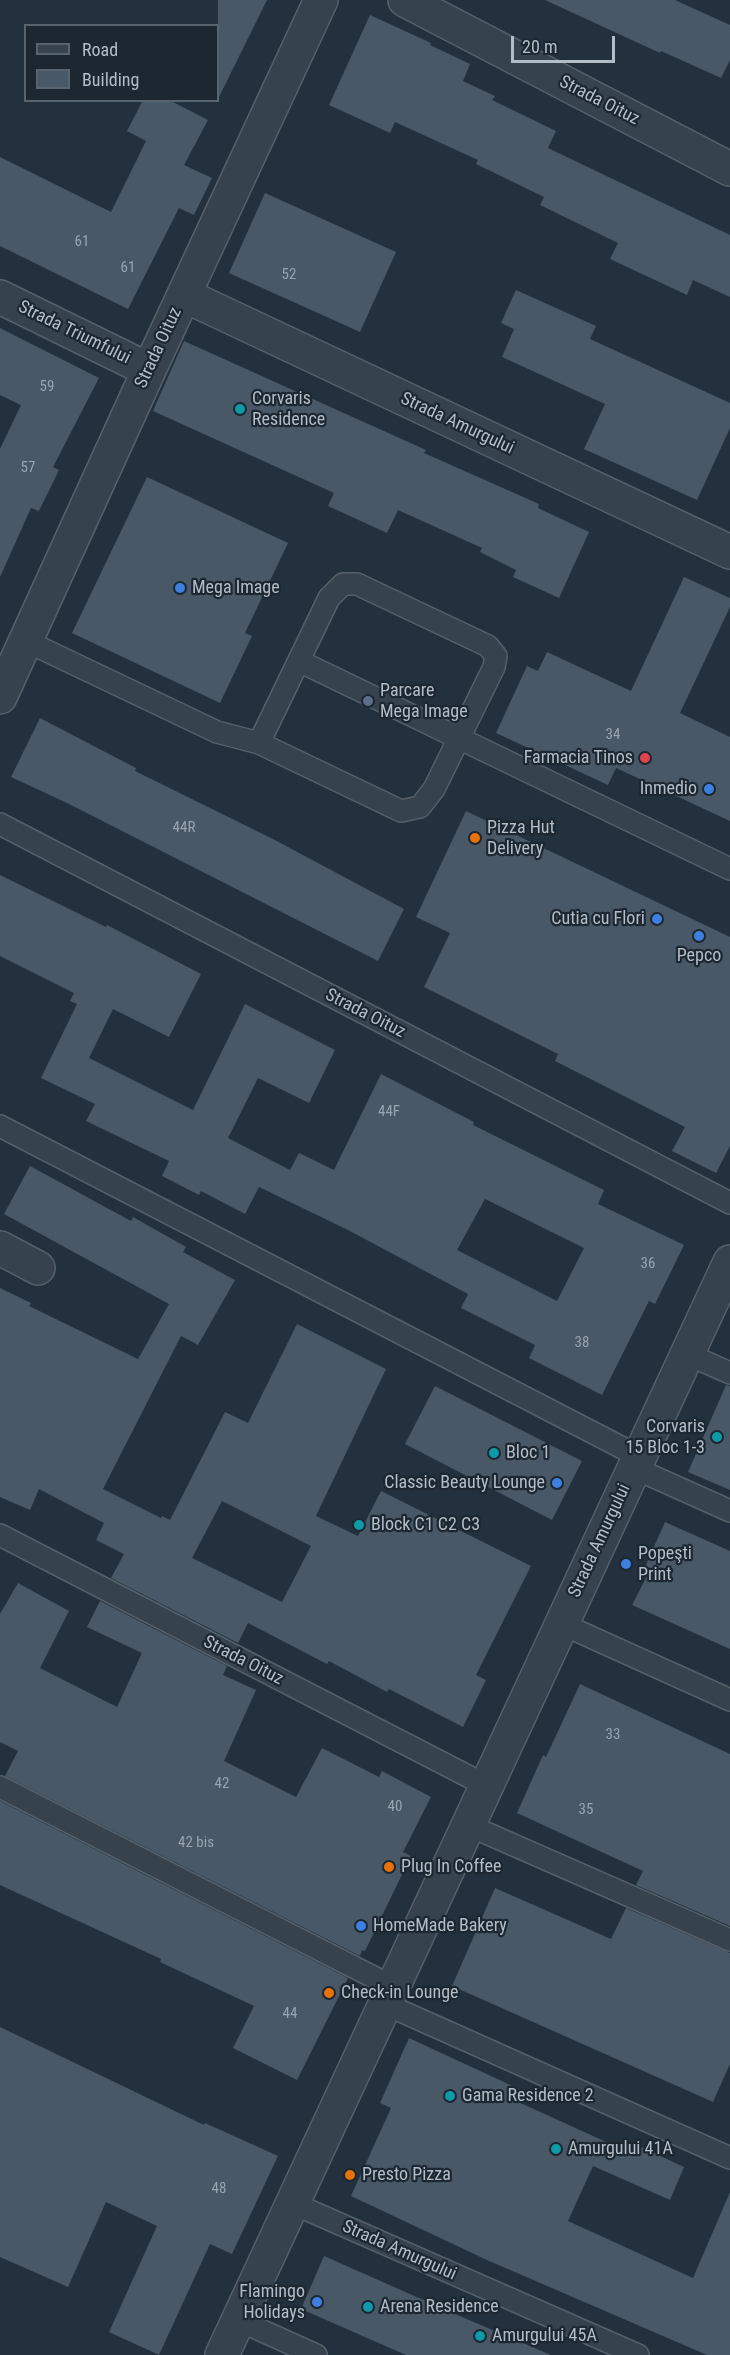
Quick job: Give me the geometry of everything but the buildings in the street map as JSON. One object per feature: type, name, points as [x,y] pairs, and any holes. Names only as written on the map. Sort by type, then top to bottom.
[{"type":"street","name":"Strada Oituz","points":[[0,696],[321,0]]},
{"type":"street","name":"Strada Oituz","points":[[405,0],[730,169]]},
{"type":"street","name":"Strada Amurgului","points":[[183,295],[730,552]]},
{"type":"street","name":"Strada Triumfului","points":[[0,297],[149,370]]},
{"type":"street","points":[[0,1248],[38,1268]]},
{"type":"street","name":"Strada Amurgului","points":[[222,2355],[730,1262]]},
{"type":"lane","points":[[26,641],[217,732],[259,743],[401,812],[420,807],[434,789],[494,668],[496,656],[488,645],[357,584],[343,584],[329,597],[259,743]]},
{"type":"lane","points":[[299,661],[730,869]]},
{"type":"lane","name":"Strada Oituz","points":[[0,824],[730,1203]]},
{"type":"lane","points":[[0,1126],[730,1511]]},
{"type":"lane","points":[[687,1354],[730,1373]]},
{"type":"lane","name":"Strada Oituz","points":[[0,1535],[487,1786]]},
{"type":"lane","points":[[562,1624],[730,1700]]},
{"type":"lane","points":[[0,1787],[389,1995],[730,2158]]},
{"type":"lane","points":[[468,1825],[730,1940]]},
{"type":"lane","name":"Strada Amurgului","points":[[292,2203],[638,2355]]},
{"type":"lane","points":[[238,2320],[316,2355]]},
{"type":"place","name":"Corvaris Residence","points":[[240,409]]},
{"type":"place","name":"Mega Image","points":[[180,588]]},
{"type":"place","name":"Parcare Mega Image","points":[[368,701]]},
{"type":"place","name":"Farmacia Tinos","points":[[645,758]]},
{"type":"place","name":"Inmedio","points":[[709,789]]},
{"type":"place","name":"Pizza Hut Delivery","points":[[475,838]]},
{"type":"place","name":"Cutia cu Flori","points":[[657,919]]},
{"type":"place","name":"Pepco","points":[[699,936]]},
{"type":"place","name":"Corvaris 15 Bloc 1-3","points":[[717,1437]]},
{"type":"place","name":"Bloc 1","points":[[494,1453]]},
{"type":"place","name":"Classic Beauty Lounge","points":[[557,1483]]},
{"type":"place","name":"Block C1 C2 C3","points":[[359,1525]]},
{"type":"place","name":"Popeşti Print","points":[[626,1564]]},
{"type":"place","name":"Plug In Coffee","points":[[389,1867]]},
{"type":"place","name":"HomeMade Bakery","points":[[361,1926]]},
{"type":"place","name":"Check-in Lounge","points":[[329,1993]]},
{"type":"place","name":"Gama Residence 2","points":[[450,2096]]},
{"type":"place","name":"Amurgului 41A","points":[[556,2149]]},
{"type":"place","name":"Presto Pizza","points":[[350,2175]]},
{"type":"place","name":"Flamingo Holidays","points":[[317,2302]]},
{"type":"place","name":"Arena Residence","points":[[368,2307]]},
{"type":"place","name":"Amurgului 45A","points":[[480,2336]]}]
